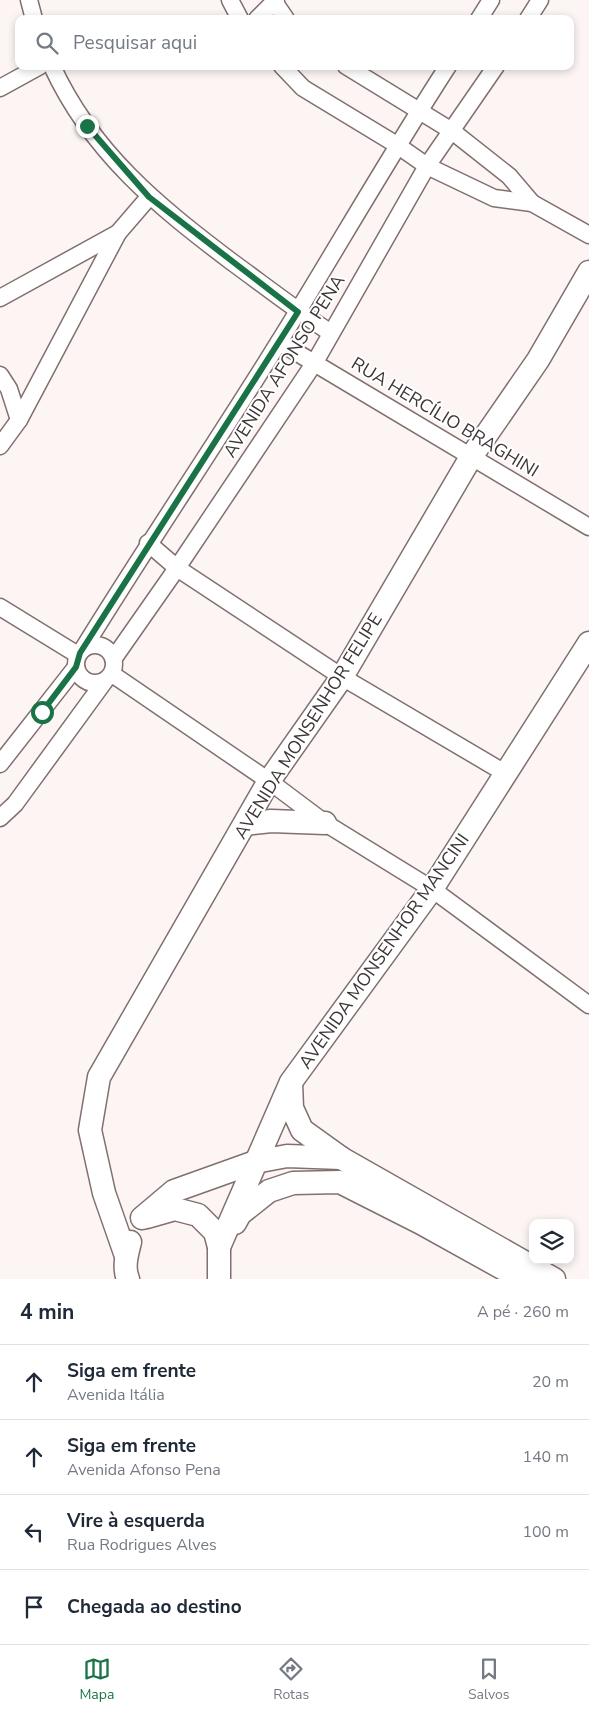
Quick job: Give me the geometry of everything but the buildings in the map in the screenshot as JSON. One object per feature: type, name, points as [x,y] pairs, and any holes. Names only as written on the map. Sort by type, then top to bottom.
[{"type":"street","points":[[29,0],[33,15]]},
{"type":"street","points":[[230,0],[238,15]]},
{"type":"street","points":[[482,15],[491,0]]},
{"type":"street","points":[[531,15],[540,0]]},
{"type":"street","points":[[261,15],[274,1],[283,15]]},
{"type":"street","points":[[0,88],[33,70]]},
{"type":"street","points":[[54,70],[62,89],[87,126],[149,197],[298,312],[331,333]]},
{"type":"street","points":[[286,70],[303,88],[397,145],[427,166],[494,198],[532,203]]},
{"type":"street","points":[[352,70],[418,112],[452,131],[510,176],[532,203],[589,235]]},
{"type":"street","name":"AVENIDA AFONSO PENA","points":[[0,764],[79,657],[148,543],[298,312],[397,145],[445,70]]},
{"type":"street","name":"AVENIDA AFONSO PENA","points":[[0,818],[14,804],[110,671],[314,362],[427,166],[493,70]]},
{"type":"street","points":[[0,446],[19,420],[118,233],[149,197]]},
{"type":"street","points":[[0,298],[118,233]]},
{"type":"street","name":"AVENIDA MONSENHOR FELIPE","points":[[126,1256],[104,1193],[90,1130],[98,1077],[269,781],[342,677],[470,456],[538,360],[589,272]]},
{"type":"street","name":"RUA HERCÍLIO BRAGHINI","points":[[279,342],[589,527]]},
{"type":"street","points":[[0,376],[9,389],[19,420]]},
{"type":"street","points":[[148,543],[177,568],[342,677],[505,774]]},
{"type":"street","points":[[0,607],[79,657]]},
{"type":"street","name":"AVENIDA MONSENHOR MANCINI","points":[[219,1247],[291,1082],[432,889],[589,643]]},
{"type":"street","points":[[101,645],[111,652],[110,671],[98,684],[86,681],[78,673],[79,657],[89,646],[101,645]]},
{"type":"street","points":[[110,671],[269,781],[325,823],[432,889],[589,1005]]},
{"type":"street","points":[[245,824],[271,821],[325,823]]},
{"type":"street","points":[[291,1082],[292,1108],[302,1130],[341,1158],[554,1279]]},
{"type":"street","points":[[128,1279],[126,1256],[133,1232],[142,1218],[174,1191],[255,1162],[287,1156],[341,1158]]},
{"type":"street","points":[[219,1247],[240,1214],[269,1191],[293,1183],[340,1182],[422,1223],[522,1279]]},
{"type":"street","points":[[142,1218],[175,1209],[198,1215],[215,1232],[219,1247],[219,1279]]},
{"type":"route","points":[[42,712],[76,667],[76,660],[80,653],[148,543],[232,418],[298,312],[149,197],[87,126]]}]
